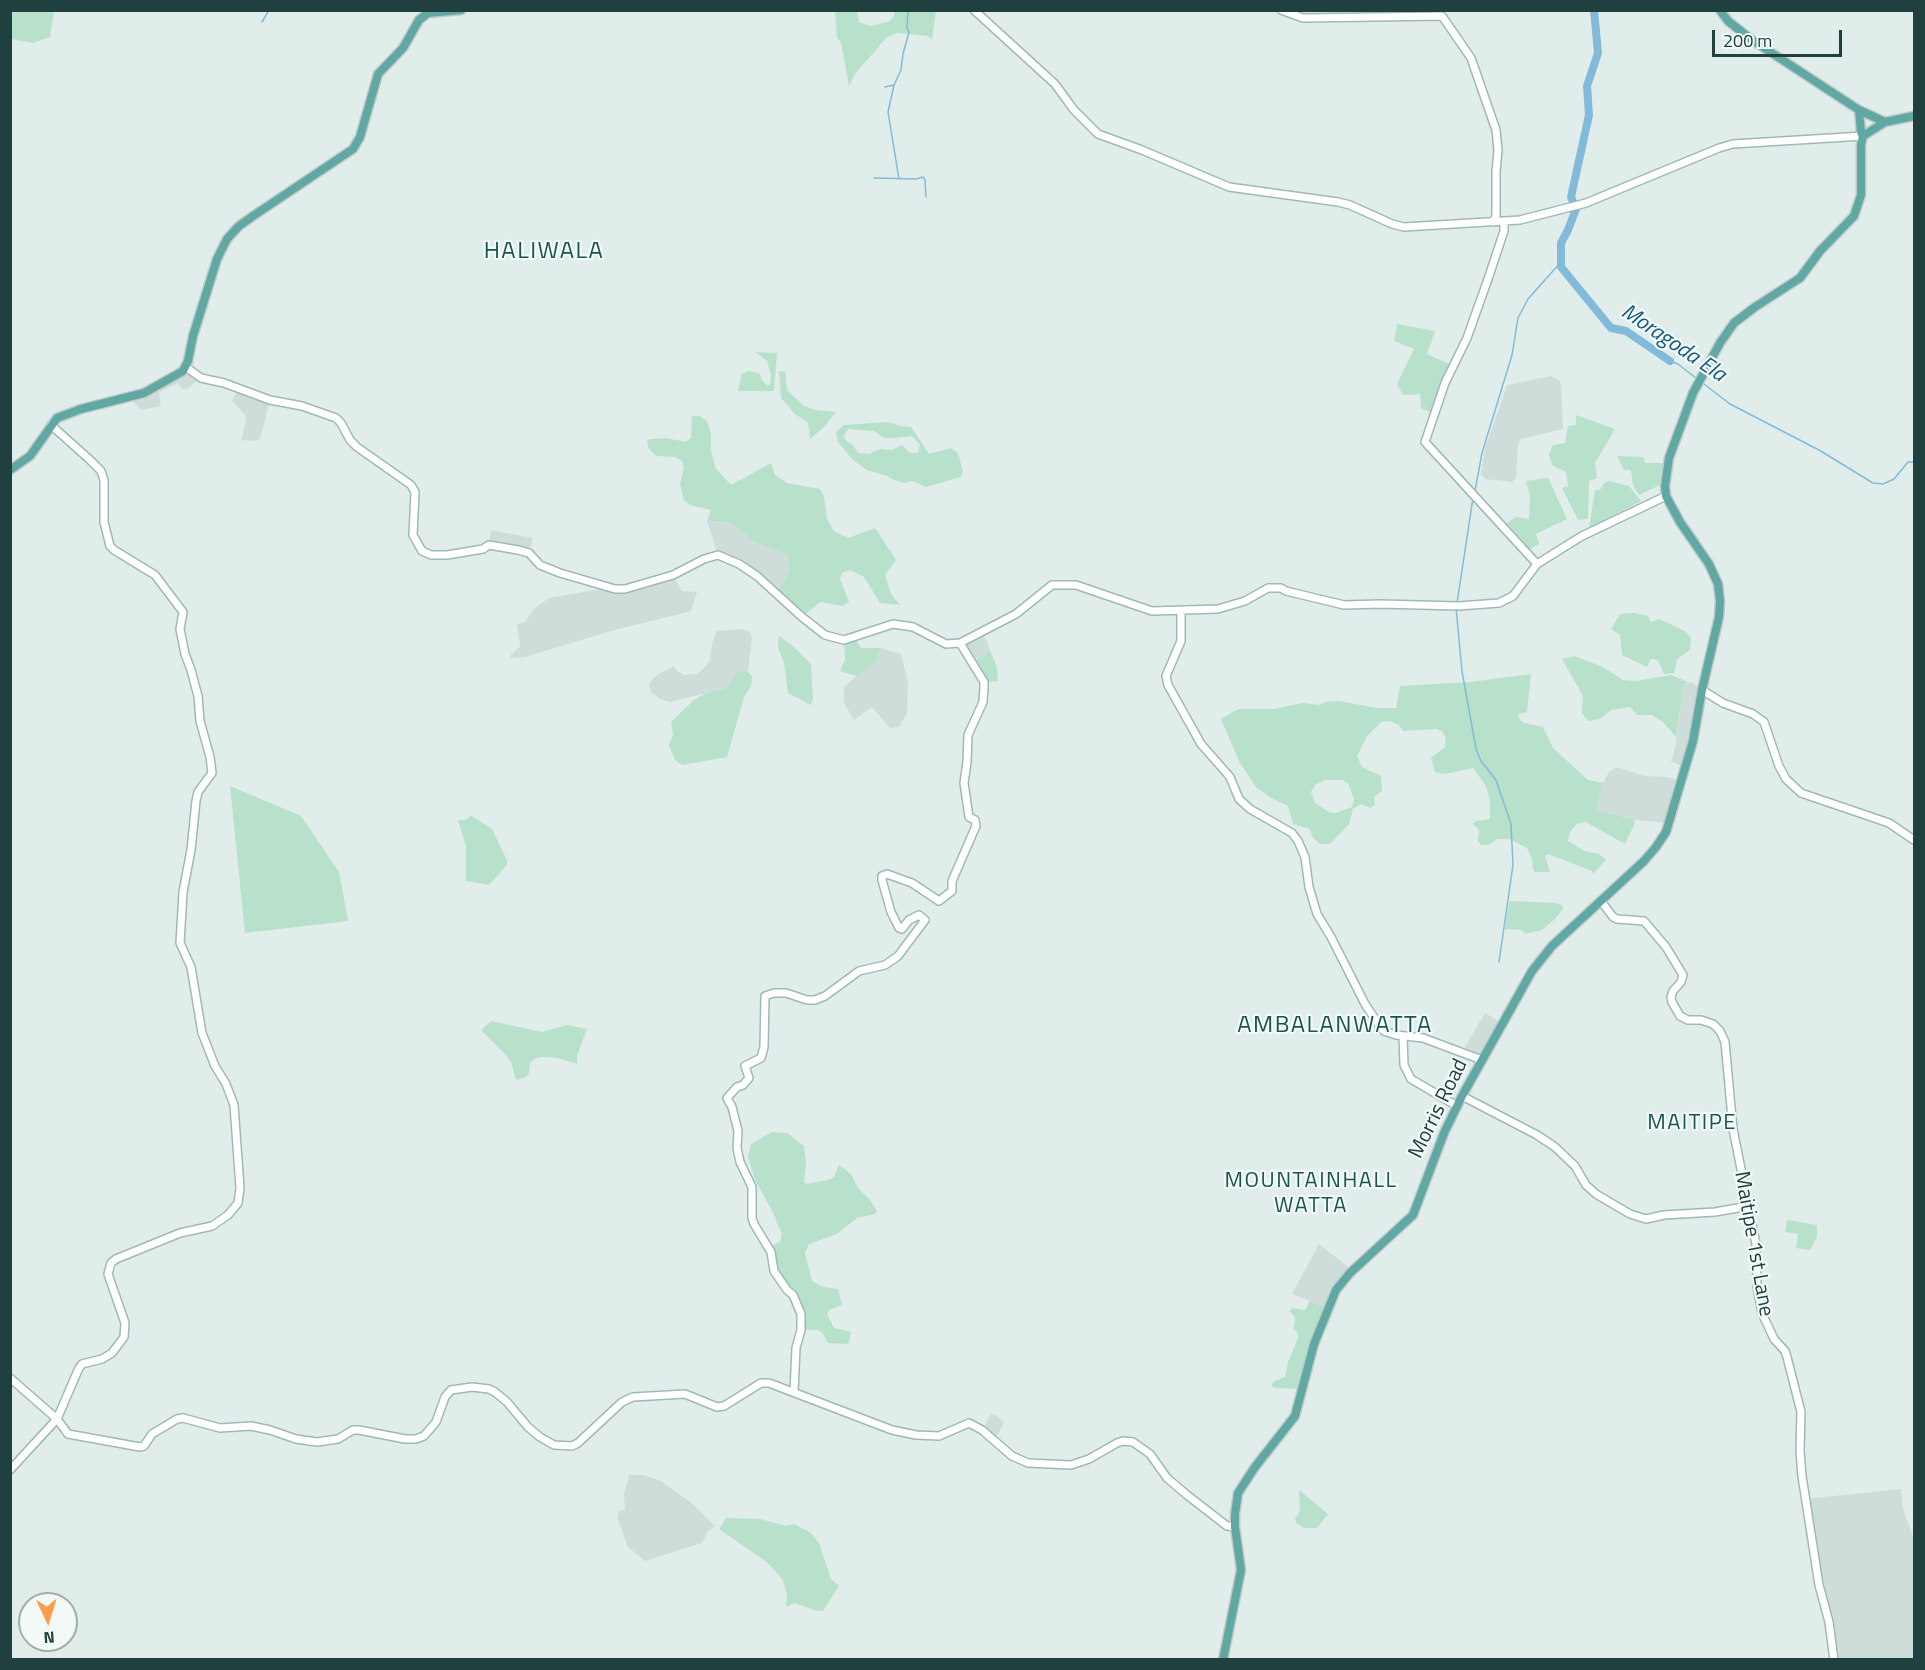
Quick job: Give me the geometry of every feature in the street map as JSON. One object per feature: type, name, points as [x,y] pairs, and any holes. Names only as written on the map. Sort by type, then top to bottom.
[{"type":"main road","points":[[10,470],[30,456],[57,418],[73,411],[144,393],[176,376],[186,367],[217,259],[227,239],[253,216],[353,149],[360,137],[378,74],[402,48],[419,20],[434,12],[461,10]]},
{"type":"main road","points":[[1720,10],[1728,21],[1752,40],[1859,110],[1885,122]]},
{"type":"main road","points":[[1666,495],[1669,458],[1697,386],[1720,343],[1734,323],[1800,278],[1820,251],[1854,216],[1861,195],[1863,136],[1859,110]]},
{"type":"main road","points":[[1863,136],[1885,122],[1914,116]]},
{"type":"main road","name":"Morris Road","points":[[1223,1659],[1240,1570],[1235,1527],[1236,1499],[1241,1486],[1296,1412],[1314,1344],[1336,1290],[1350,1272],[1409,1220],[1444,1133],[1462,1096],[1524,984],[1541,958],[1644,861],[1666,832],[1693,741],[1719,617],[1720,601],[1718,584],[1709,564],[1680,522],[1666,495]]},
{"type":"street","points":[[974,10],[1055,84],[1080,117],[1098,134],[1229,187],[1338,202],[1404,227],[1504,222],[1564,209],[1733,144],[1863,136]]},
{"type":"street","points":[[1281,10],[1303,18],[1442,16],[1471,58],[1496,130],[1498,150],[1496,216],[1493,222]]},
{"type":"street","points":[[1504,222],[1504,231],[1467,338],[1446,383],[1425,442],[1537,564]]},
{"type":"street","points":[[186,367],[201,378],[224,383],[270,400],[302,406],[336,418],[357,447],[411,485],[415,492],[413,535],[422,551],[431,555],[447,555],[483,549],[489,545],[529,553],[540,565],[615,590],[673,575],[704,559],[718,555],[739,564],[757,576],[825,635],[844,640],[893,624],[913,627],[941,642],[960,643],[1016,614],[1052,585],[1076,585],[1152,611],[1218,609],[1245,601],[1268,588],[1281,588],[1344,605],[1457,606],[1499,603],[1513,596],[1537,564],[1582,536],[1666,495]]},
{"type":"street","points":[[10,1470],[51,1428],[82,1364],[102,1359],[112,1353],[124,1337],[125,1323],[108,1274],[111,1263],[180,1233],[212,1226],[228,1215],[238,1203],[240,1188],[234,1104],[226,1084],[214,1066],[202,1033],[191,967],[180,943],[183,892],[191,850],[196,801],[198,792],[212,773],[200,721],[198,696],[180,629],[183,612],[155,575],[110,546],[104,522],[104,480],[101,471],[51,425]]},
{"type":"street","points":[[1181,611],[1181,641],[1166,676],[1168,683],[1201,744],[1230,777],[1239,799],[1250,809],[1292,833],[1298,841],[1305,857],[1309,887],[1317,914],[1378,1025],[1384,1031],[1423,1038],[1482,1060]]},
{"type":"street","points":[[794,1392],[796,1348],[801,1330],[801,1314],[793,1295],[774,1271],[771,1252],[754,1224],[752,1186],[740,1162],[737,1148],[738,1131],[732,1107],[727,1098],[736,1087],[743,1085],[749,1078],[745,1066],[761,1058],[764,1047],[765,996],[786,993],[807,1000],[815,1000],[825,996],[859,971],[885,966],[898,956],[925,920],[919,915],[899,928],[882,876],[887,874],[912,883],[939,901],[952,891],[952,881],[976,826],[975,820],[969,817],[964,783],[968,735],[983,702],[984,687],[984,682],[960,643]]},
{"type":"street","points":[[1702,690],[1723,703],[1753,714],[1764,722],[1779,766],[1786,779],[1801,793],[1853,810],[1898,829],[1914,840]]},
{"type":"street","name":"Maitipe 1st Lane","points":[[1601,901],[1617,919],[1644,921],[1666,946],[1683,975],[1671,997],[1680,1016],[1688,1020],[1701,1020],[1713,1024],[1720,1031],[1725,1042],[1733,1129],[1756,1244],[1757,1286],[1762,1312],[1774,1339],[1785,1351],[1801,1412],[1800,1451],[1803,1478],[1819,1586],[1829,1622],[1834,1659]]},
{"type":"street","points":[[1403,1036],[1404,1065],[1411,1079],[1457,1106]]},
{"type":"street","points":[[1462,1096],[1537,1135],[1555,1147],[1575,1166],[1586,1185],[1596,1194],[1630,1214],[1646,1219],[1749,1206]]},
{"type":"street","points":[[10,1378],[57,1419],[69,1434],[140,1448],[152,1434],[177,1419],[183,1418],[220,1428],[250,1426],[296,1439],[317,1442],[338,1439],[353,1430],[416,1439],[424,1436],[436,1422],[445,1397],[452,1390],[472,1387],[495,1392],[507,1401],[528,1427],[540,1437],[554,1445],[563,1446],[578,1443],[622,1402],[633,1397],[685,1394],[709,1406],[717,1407],[724,1406],[761,1383],[769,1383],[892,1430],[916,1435],[939,1436],[969,1424],[982,1430],[1012,1456],[1028,1463],[1071,1465],[1089,1459],[1117,1443],[1133,1442],[1150,1454],[1167,1478],[1187,1495],[1227,1526],[1235,1527]]},
{"type":"shaded area","points":[[186,367],[201,378],[187,389],[182,389],[178,383],[159,392],[161,406],[141,410],[130,398]]},
{"type":"shaded area","points":[[1551,376],[1559,380],[1561,385],[1563,429],[1521,439],[1518,443],[1516,478],[1512,482],[1485,479],[1481,474],[1485,448],[1507,385]]},
{"type":"shaded area","points":[[238,388],[270,400],[260,439],[256,441],[241,440],[246,421],[245,415],[232,401]]},
{"type":"shaded area","points":[[707,521],[729,522],[755,542],[787,555],[790,571],[776,593],[757,576],[718,555]]},
{"type":"shaded area","points":[[491,530],[533,538],[529,553],[489,545]]},
{"type":"shaded area","points":[[673,575],[682,591],[697,592],[691,611],[611,631],[525,657],[511,658],[510,656],[520,646],[517,624],[525,622],[534,609],[549,598],[606,588],[625,589]]},
{"type":"shaded area","points":[[743,629],[750,632],[752,638],[748,672],[736,673],[727,688],[670,702],[660,699],[651,692],[649,685],[651,681],[674,666],[684,675],[697,674],[703,669],[710,661],[712,643],[717,631]]},
{"type":"shaded area","points":[[981,632],[989,649],[986,655],[972,663],[960,643]]},
{"type":"shaded area","points":[[881,648],[901,654],[908,682],[907,713],[899,727],[890,728],[872,707],[854,720],[844,703],[844,687],[875,662]]},
{"type":"shaded area","points":[[1692,682],[1702,690],[1684,766],[1671,762],[1675,749],[1684,684]]},
{"type":"shaded area","points":[[1616,767],[1645,776],[1667,777],[1680,781],[1669,823],[1634,820],[1596,810],[1603,783],[1609,772]]},
{"type":"shaded area","points":[[1485,1013],[1502,1023],[1482,1060],[1461,1054]]},
{"type":"shaded area","points":[[1319,1244],[1353,1271],[1328,1308],[1292,1294]]},
{"type":"shaded area","points":[[991,1414],[1004,1422],[993,1441],[982,1430]]},
{"type":"shaded area","points":[[629,1475],[644,1475],[661,1481],[694,1505],[715,1526],[708,1531],[702,1543],[645,1561],[628,1547],[617,1517],[619,1511],[625,1510],[624,1494]]},
{"type":"shaded area","points":[[1901,1489],[1903,1509],[1914,1539],[1914,1659],[1834,1659],[1806,1499]]},
{"type":"green space","points":[[10,11],[54,11],[50,37],[33,43],[11,39]]},
{"type":"green space","points":[[835,11],[857,11],[859,22],[871,26],[890,21],[894,11],[936,11],[932,40],[928,36],[897,33],[887,37],[855,74],[849,86],[841,42],[837,38]]},
{"type":"green space","points":[[1397,324],[1435,331],[1427,354],[1449,364],[1432,413],[1421,408],[1420,394],[1403,395],[1397,384],[1414,349],[1394,341]]},
{"type":"green space","points":[[755,352],[777,353],[774,391],[738,391],[742,374],[748,371],[759,373],[762,380],[770,385],[771,375],[767,361]]},
{"type":"green space","points":[[779,371],[785,372],[787,390],[804,406],[836,412],[810,439],[808,423],[794,413],[781,398]]},
{"type":"green space","points":[[1576,415],[1615,429],[1595,463],[1597,478],[1589,481],[1588,519],[1578,520],[1562,488],[1568,486],[1566,472],[1552,465],[1549,454],[1553,445],[1565,443],[1568,426],[1576,425]]},
{"type":"green space","points":[[692,416],[700,416],[707,421],[716,469],[731,485],[771,463],[775,475],[787,483],[820,489],[824,496],[827,519],[834,531],[848,538],[875,528],[896,560],[885,575],[891,594],[900,605],[880,603],[864,577],[850,570],[842,573],[840,579],[849,602],[842,606],[820,602],[802,617],[776,593],[790,571],[787,555],[755,542],[729,522],[707,521],[711,510],[690,505],[684,500],[680,484],[684,467],[682,461],[675,457],[656,456],[648,447],[647,441],[650,439],[666,438],[686,442],[691,438]]},
{"type":"green space","points":[[888,422],[911,427],[929,454],[951,448],[958,453],[963,472],[961,477],[926,487],[913,481],[904,483],[867,470],[853,460],[838,442],[836,432],[844,425]],"holes":[[[848,429],[874,431],[884,438],[912,436],[920,445],[918,453],[910,453],[902,445],[892,450],[880,449],[869,454],[858,453],[844,436]]]},
{"type":"green space","points":[[1617,456],[1644,457],[1645,463],[1663,463],[1660,485],[1639,495],[1633,485],[1631,470],[1624,470]]},
{"type":"green space","points":[[1548,478],[1567,519],[1536,534],[1539,544],[1530,549],[1507,523],[1516,517],[1529,519],[1530,496],[1526,481]]},
{"type":"green space","points":[[1609,481],[1629,486],[1641,501],[1589,528],[1595,490],[1600,490],[1604,483]]},
{"type":"green space","points":[[1634,613],[1648,616],[1651,622],[1659,619],[1685,631],[1691,638],[1690,650],[1677,659],[1674,673],[1664,674],[1658,660],[1651,659],[1647,667],[1622,655],[1620,635],[1611,629],[1620,614]]},
{"type":"green space","points":[[779,636],[811,664],[813,699],[811,705],[788,693],[784,663],[778,648]]},
{"type":"green space","points":[[854,637],[861,648],[881,648],[875,662],[856,676],[840,671],[845,660],[844,640]]},
{"type":"green space","points":[[989,649],[997,667],[998,681],[984,682],[972,663],[986,655]]},
{"type":"green space","points":[[1574,656],[1603,667],[1623,680],[1636,681],[1671,675],[1688,682],[1684,684],[1676,737],[1663,722],[1652,715],[1637,715],[1630,707],[1611,710],[1600,719],[1588,721],[1582,713],[1583,696],[1562,659]]},
{"type":"green space","points":[[748,672],[752,677],[751,686],[744,697],[727,757],[682,765],[675,760],[669,746],[673,734],[671,722],[694,700],[706,693],[727,688],[736,673]]},
{"type":"green space","points":[[1531,674],[1527,712],[1518,714],[1520,720],[1543,727],[1553,748],[1588,780],[1603,783],[1596,810],[1634,820],[1635,823],[1625,844],[1586,822],[1577,824],[1570,832],[1568,841],[1585,851],[1599,854],[1606,860],[1593,874],[1592,871],[1548,854],[1545,856],[1550,872],[1535,872],[1527,848],[1509,839],[1497,839],[1488,845],[1481,845],[1478,841],[1479,830],[1473,824],[1476,821],[1490,819],[1490,800],[1486,786],[1473,768],[1445,774],[1435,772],[1431,758],[1445,747],[1446,739],[1442,731],[1436,729],[1403,731],[1399,725],[1390,721],[1381,722],[1367,736],[1357,756],[1362,767],[1381,776],[1382,791],[1374,797],[1375,805],[1370,808],[1361,804],[1353,809],[1349,824],[1330,844],[1320,844],[1313,838],[1310,829],[1293,824],[1288,806],[1271,798],[1256,787],[1240,763],[1221,719],[1238,709],[1274,709],[1303,703],[1319,705],[1339,701],[1377,708],[1396,708],[1400,686],[1470,682]],"holes":[[[1325,780],[1342,780],[1348,783],[1354,799],[1352,807],[1336,813],[1329,812],[1315,803],[1311,792],[1315,785]]]},
{"type":"green space","points":[[230,786],[301,816],[339,872],[348,921],[245,933]]},
{"type":"green space","points":[[470,815],[492,829],[507,860],[507,865],[489,885],[466,881],[466,846],[458,820],[465,820]]},
{"type":"green space","points":[[1509,901],[1556,903],[1563,906],[1563,909],[1542,930],[1525,934],[1522,930],[1505,929]]},
{"type":"green space","points":[[491,1021],[542,1032],[567,1025],[587,1029],[577,1055],[577,1064],[558,1058],[541,1057],[530,1063],[526,1077],[516,1080],[511,1062],[481,1030]]},
{"type":"green space","points":[[772,1132],[787,1133],[804,1146],[806,1162],[804,1182],[807,1184],[828,1180],[834,1177],[839,1165],[851,1174],[858,1188],[877,1211],[875,1214],[857,1218],[837,1234],[809,1244],[805,1253],[812,1281],[823,1287],[838,1289],[842,1305],[829,1310],[827,1314],[834,1328],[851,1332],[849,1343],[828,1343],[822,1332],[818,1330],[801,1330],[801,1314],[774,1271],[769,1247],[780,1242],[782,1234],[755,1180],[748,1157],[751,1144]]},
{"type":"green space","points":[[1787,1220],[1817,1225],[1817,1237],[1810,1250],[1796,1248],[1798,1234],[1785,1232]]},
{"type":"green space","points":[[1309,1301],[1328,1308],[1303,1389],[1275,1388],[1272,1386],[1273,1382],[1285,1377],[1288,1362],[1298,1338],[1294,1329],[1295,1317],[1289,1311],[1293,1308],[1304,1310]]},
{"type":"green space","points":[[1299,1490],[1328,1514],[1317,1528],[1304,1528],[1297,1524],[1295,1519],[1300,1511]]},
{"type":"green space","points":[[726,1518],[760,1519],[786,1526],[794,1524],[811,1533],[819,1543],[831,1579],[839,1586],[823,1611],[795,1603],[786,1607],[787,1595],[783,1580],[768,1563],[719,1529]]},
{"type":"waterway","points":[[262,22],[269,10]]},
{"type":"waterway","points":[[885,87],[894,85],[901,70],[909,32],[907,28],[908,10]]},
{"type":"waterway","name":"Moragoda Ela","points":[[1594,10],[1598,53],[1587,86],[1589,115],[1571,197],[1576,209],[1561,243],[1561,267],[1611,328],[1626,331],[1670,361]]},
{"type":"waterway","points":[[894,85],[888,112],[899,179]]},
{"type":"waterway","points":[[874,178],[916,179],[923,177],[926,197]]},
{"type":"waterway","points":[[1475,491],[1482,453],[1512,355],[1518,318],[1528,299],[1561,262]]},
{"type":"waterway","name":"Moragoda Ela","points":[[1670,361],[1678,364],[1697,379]]},
{"type":"waterway","name":"Moragoda Ela","points":[[1704,384],[1730,404],[1819,450],[1873,483],[1883,484],[1894,479],[1908,462],[1914,462]]},
{"type":"waterway","points":[[1457,603],[1473,498]]},
{"type":"waterway","points":[[1456,608],[1462,671],[1476,749],[1481,761],[1496,780],[1511,824],[1513,865],[1499,962]]},
{"type":"district","name":"HALIWALA","points":[[544,252]]},
{"type":"district","name":"AMBALANWATTA","points":[[1335,1026]]},
{"type":"district","name":"MAITIPE","points":[[1692,1124]]},
{"type":"district","name":"MOUNTAINHALL WATTA","points":[[1311,1194]]}]
